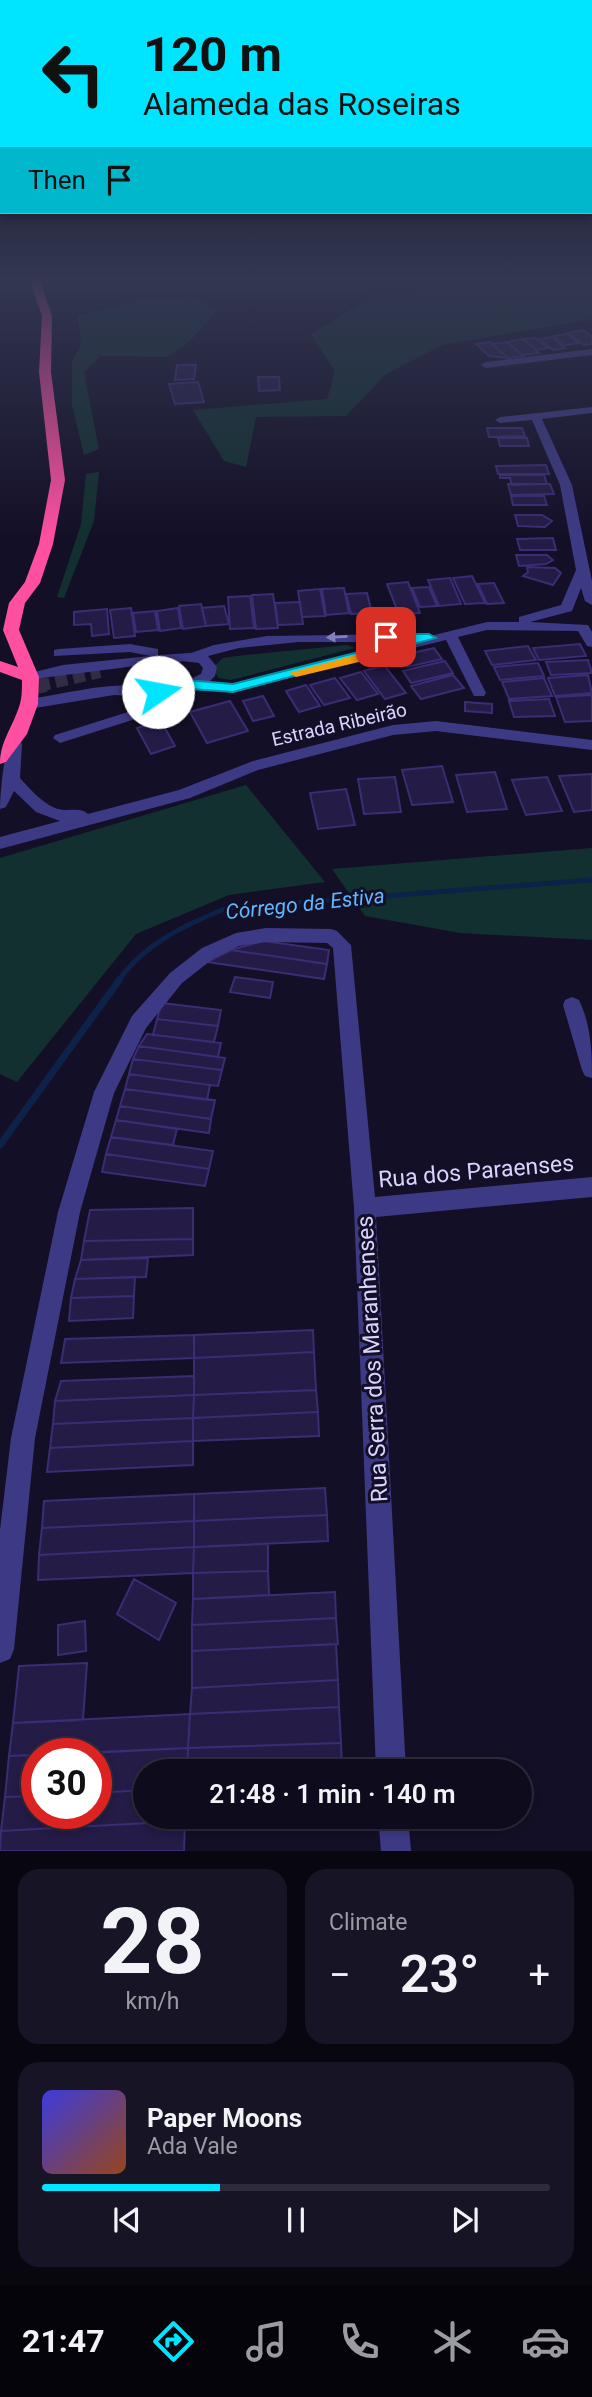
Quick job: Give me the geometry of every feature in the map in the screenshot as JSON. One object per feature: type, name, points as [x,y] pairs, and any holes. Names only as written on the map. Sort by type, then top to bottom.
[{"type":"highway","points":[[0,758],[16,739],[27,709],[31,677],[12,630],[17,603],[32,583],[46,544],[58,480],[45,364]]},
{"type":"highway","points":[[0,615],[46,544]]},
{"type":"highway","points":[[0,666],[31,677]]},
{"type":"street","points":[[486,365],[491,364]]},
{"type":"street","points":[[500,421],[592,410]]},
{"type":"street","points":[[537,416],[566,485],[582,570],[592,601]]},
{"type":"street","points":[[582,570],[562,618],[584,628],[592,643]]},
{"type":"street","points":[[429,638],[342,637],[210,648],[196,656],[173,658],[164,666],[164,676],[181,684],[233,688],[429,638],[507,624],[567,608],[579,606],[592,609]]},
{"type":"street","points":[[507,624],[584,628]]},
{"type":"street","points":[[450,634],[479,694]]},
{"type":"street","points":[[59,653],[138,649],[169,659]]},
{"type":"street","points":[[27,709],[96,706],[203,680],[210,671],[207,662],[196,656]]},
{"type":"street","points":[[31,677],[63,669],[161,657],[169,659]]},
{"type":"street","points":[[100,672],[169,659]]},
{"type":"street","points":[[60,738],[168,704],[181,684]]},
{"type":"street","name":"Estrada Ribeirão","points":[[0,843],[184,794],[253,766],[411,727],[451,727],[592,745]]},
{"type":"street","points":[[0,803],[16,739]]},
{"type":"street","name":"Estrada Ribeirão","points":[[6,782],[39,808],[62,816],[184,794]]},
{"type":"street","name":"Rua Serra dos Maranhenses","points":[[0,1649],[23,1438],[69,1212],[104,1092],[139,1022],[176,978],[208,953],[236,940],[266,935],[331,936],[340,942],[343,948],[365,1208],[390,1759]]},
{"type":"street","points":[[572,1005],[592,1070]]},
{"type":"street","name":"Rua dos Paraenses","points":[[365,1208],[592,1187]]},
{"type":"street","points":[[394,1829],[396,1851]]},
{"type":"green space","points":[[72,364],[92,364],[84,372],[99,449],[84,455],[72,405]]},
{"type":"green space","points":[[331,364],[405,364],[386,374],[346,416],[256,417],[246,467],[224,461],[193,410],[327,399],[335,371]]},
{"type":"green space","points":[[99,472],[94,521],[64,598],[57,597],[81,524],[86,474]]},
{"type":"green space","points":[[347,645],[355,648],[231,680],[219,678],[212,668],[223,658]]},
{"type":"green space","points":[[246,785],[325,882],[229,895],[136,934],[17,1082],[0,1074],[0,858]]},
{"type":"green space","points":[[592,848],[592,940],[460,933],[365,916],[332,869]]},
{"type":"building","points":[[177,365],[196,365],[194,379],[175,380]]},
{"type":"building","points":[[258,377],[279,377],[280,390],[259,391]]},
{"type":"building","points":[[198,382],[204,402],[175,404],[169,384]]},
{"type":"building","points":[[487,428],[522,428],[525,436],[489,437]]},
{"type":"building","points":[[498,438],[527,438],[529,446],[500,446]]},
{"type":"building","points":[[546,465],[549,474],[498,474],[496,466]]},
{"type":"building","points":[[500,475],[544,475],[547,484],[512,485],[510,478],[500,478]]},
{"type":"building","points":[[508,484],[550,484],[554,494],[511,495]]},
{"type":"building","points":[[511,496],[544,496],[547,505],[513,505]]},
{"type":"building","points":[[515,515],[542,515],[552,521],[545,527],[518,526]]},
{"type":"building","points":[[553,538],[556,550],[520,550],[517,539]]},
{"type":"building","points":[[516,555],[547,555],[553,560],[546,564],[519,566]]},
{"type":"building","points":[[527,567],[555,568],[561,573],[553,585],[523,576],[528,572]]},
{"type":"building","points":[[472,576],[485,603],[465,604],[453,578]]},
{"type":"building","points":[[450,578],[461,604],[439,606],[428,580]]},
{"type":"building","points":[[408,582],[420,613],[399,615],[387,584]]},
{"type":"building","points":[[494,583],[504,603],[487,604],[478,584]]},
{"type":"building","points":[[429,587],[437,606],[420,607],[412,588]]},
{"type":"building","points":[[344,588],[349,613],[326,615],[322,589]]},
{"type":"building","points":[[320,589],[325,616],[302,617],[298,591]]},
{"type":"building","points":[[367,593],[372,613],[351,614],[346,594]]},
{"type":"building","points":[[273,594],[278,628],[256,629],[252,595]]},
{"type":"building","points":[[250,596],[254,628],[230,629],[228,597]]},
{"type":"building","points":[[300,602],[303,624],[278,625],[275,603]]},
{"type":"building","points":[[201,604],[206,626],[183,629],[179,606]]},
{"type":"building","points":[[224,606],[229,624],[206,626],[202,608]]},
{"type":"building","points":[[131,608],[135,636],[114,638],[110,610]]},
{"type":"building","points":[[178,608],[181,628],[160,631],[157,611]]},
{"type":"building","points":[[107,609],[109,634],[92,636],[91,624],[74,625],[74,612]]},
{"type":"building","points":[[155,611],[158,630],[136,632],[133,613]]},
{"type":"building","points":[[580,644],[586,656],[539,660],[533,648]]},
{"type":"building","points":[[528,646],[536,660],[492,665],[485,651]]},
{"type":"building","points":[[434,648],[442,659],[407,667],[399,656]]},
{"type":"building","points":[[588,660],[592,673],[551,675],[546,662]]},
{"type":"building","points":[[445,661],[453,673],[411,683],[403,671]]},
{"type":"building","points":[[538,663],[544,676],[500,680],[494,667]]},
{"type":"building","points":[[384,665],[406,693],[385,699],[364,671]]},
{"type":"building","points":[[361,672],[378,694],[357,700],[340,678]]},
{"type":"building","points":[[453,675],[464,688],[421,699],[411,686]]},
{"type":"building","points":[[588,675],[592,693],[555,696],[548,678]]},
{"type":"building","points":[[335,678],[350,698],[324,705],[310,685]]},
{"type":"building","points":[[544,678],[552,696],[509,699],[502,682]]},
{"type":"building","points":[[306,685],[320,706],[299,712],[286,691]]},
{"type":"building","points":[[592,695],[592,721],[565,722],[556,697]]},
{"type":"building","points":[[263,696],[274,716],[253,721],[243,701]]},
{"type":"building","points":[[549,699],[555,716],[514,717],[509,701]]},
{"type":"building","points":[[230,701],[248,731],[207,743],[190,712]]},
{"type":"building","points":[[465,702],[492,704],[492,713],[465,711]]},
{"type":"building","points":[[161,721],[175,746],[151,754],[137,728]]},
{"type":"building","points":[[442,766],[453,802],[412,805],[402,770]]},
{"type":"building","points":[[495,772],[507,809],[467,812],[456,775]]},
{"type":"building","points":[[592,774],[592,810],[574,812],[559,776]]},
{"type":"building","points":[[395,777],[401,812],[364,814],[358,779]]},
{"type":"building","points":[[547,777],[562,811],[526,815],[512,780]]},
{"type":"building","points":[[346,789],[355,825],[318,829],[310,793]]},
{"type":"building","points":[[263,941],[329,950],[327,964],[231,950]]},
{"type":"building","points":[[231,950],[327,964],[324,979],[207,962]]},
{"type":"building","points":[[235,977],[273,982],[270,998],[230,992]]},
{"type":"building","points":[[162,1003],[221,1010],[218,1026],[157,1019]]},
{"type":"building","points":[[157,1019],[218,1026],[214,1042],[153,1035]]},
{"type":"building","points":[[147,1034],[221,1043],[218,1057],[139,1046]]},
{"type":"building","points":[[139,1046],[225,1058],[222,1070],[133,1059]]},
{"type":"building","points":[[133,1059],[222,1070],[218,1086],[129,1074]]},
{"type":"building","points":[[129,1074],[210,1085],[207,1100],[125,1089]]},
{"type":"building","points":[[125,1089],[215,1100],[211,1119],[120,1106]]},
{"type":"building","points":[[120,1106],[211,1119],[209,1133],[116,1120]]},
{"type":"building","points":[[116,1120],[177,1129],[173,1145],[111,1137]]},
{"type":"building","points":[[111,1137],[213,1151],[209,1169],[106,1154]]},
{"type":"building","points":[[106,1154],[209,1169],[205,1186],[102,1172]]},
{"type":"building","points":[[193,1208],[193,1239],[84,1241],[90,1210]]},
{"type":"building","points":[[193,1239],[193,1255],[81,1260],[84,1241]]},
{"type":"building","points":[[148,1258],[146,1277],[75,1279],[81,1260]]},
{"type":"building","points":[[135,1277],[134,1296],[71,1298],[75,1279]]},
{"type":"building","points":[[134,1296],[133,1318],[69,1321],[71,1298]]},
{"type":"building","points":[[313,1330],[314,1352],[194,1358],[194,1335]]},
{"type":"building","points":[[194,1335],[194,1358],[61,1363],[65,1339]]},
{"type":"building","points":[[314,1352],[316,1390],[194,1395],[194,1358]]},
{"type":"building","points":[[194,1376],[194,1395],[55,1401],[61,1381]]},
{"type":"building","points":[[316,1390],[318,1412],[193,1418],[194,1395]]},
{"type":"building","points":[[194,1395],[193,1418],[53,1424],[55,1401]]},
{"type":"building","points":[[318,1412],[319,1436],[193,1441],[193,1418]]},
{"type":"building","points":[[193,1418],[193,1441],[50,1448],[53,1424]]},
{"type":"building","points":[[193,1441],[193,1465],[47,1472],[50,1448]]},
{"type":"building","points":[[325,1488],[327,1515],[194,1521],[194,1494]]},
{"type":"building","points":[[194,1494],[194,1521],[42,1528],[44,1501]]},
{"type":"building","points":[[327,1515],[328,1541],[194,1547],[194,1521]]},
{"type":"building","points":[[194,1521],[194,1547],[39,1555],[42,1528]]},
{"type":"building","points":[[268,1544],[268,1571],[193,1573],[194,1547]]},
{"type":"building","points":[[194,1547],[193,1573],[38,1580],[39,1555]]},
{"type":"building","points":[[268,1571],[269,1595],[193,1599],[193,1573]]},
{"type":"building","points":[[134,1579],[176,1603],[159,1640],[117,1614]]},
{"type":"building","points":[[335,1592],[336,1618],[192,1625],[193,1599]]},
{"type":"building","points":[[336,1618],[338,1644],[192,1651],[192,1625]]},
{"type":"building","points":[[85,1621],[86,1651],[58,1655],[58,1625]]},
{"type":"building","points":[[336,1644],[338,1680],[192,1688],[192,1651]]},
{"type":"building","points":[[87,1663],[83,1720],[13,1723],[19,1666]]},
{"type":"building","points":[[338,1680],[339,1707],[190,1714],[192,1688]]},
{"type":"building","points":[[339,1707],[341,1743],[188,1748],[190,1714]]},
{"type":"building","points":[[190,1714],[188,1748],[112,1751],[112,1738],[21,1738],[21,1755],[9,1756],[13,1723]]},
{"type":"building","points":[[341,1743],[342,1759],[188,1759],[188,1748]]},
{"type":"building","points":[[188,1748],[188,1759],[133,1759],[133,1791],[112,1792],[112,1752]]},
{"type":"building","points":[[9,1756],[21,1756],[21,1796],[5,1797]]},
{"type":"building","points":[[133,1791],[133,1824],[112,1825],[112,1792]]},
{"type":"building","points":[[21,1796],[21,1829],[38,1829],[1,1831],[5,1797]]},
{"type":"building","points":[[133,1824],[133,1829],[185,1829],[184,1851],[0,1851],[1,1831],[112,1829],[112,1825]]},
{"type":"waterway","name":"Córrego da Estiva","points":[[118,981],[153,946],[196,921],[227,908],[592,880]]},
{"type":"waterway","name":"Córrego da Estiva","points":[[0,1145],[120,979]]},
{"type":"tunnel","points":[[38,686],[100,672]]},
{"type":"tunnel","points":[[32,687],[46,684]]},
{"type":"slow traffic","points":[[296,673],[359,658]]},
{"type":"route","points":[[158,692],[174,683],[233,688],[349,661],[429,638],[386,637]]}]
